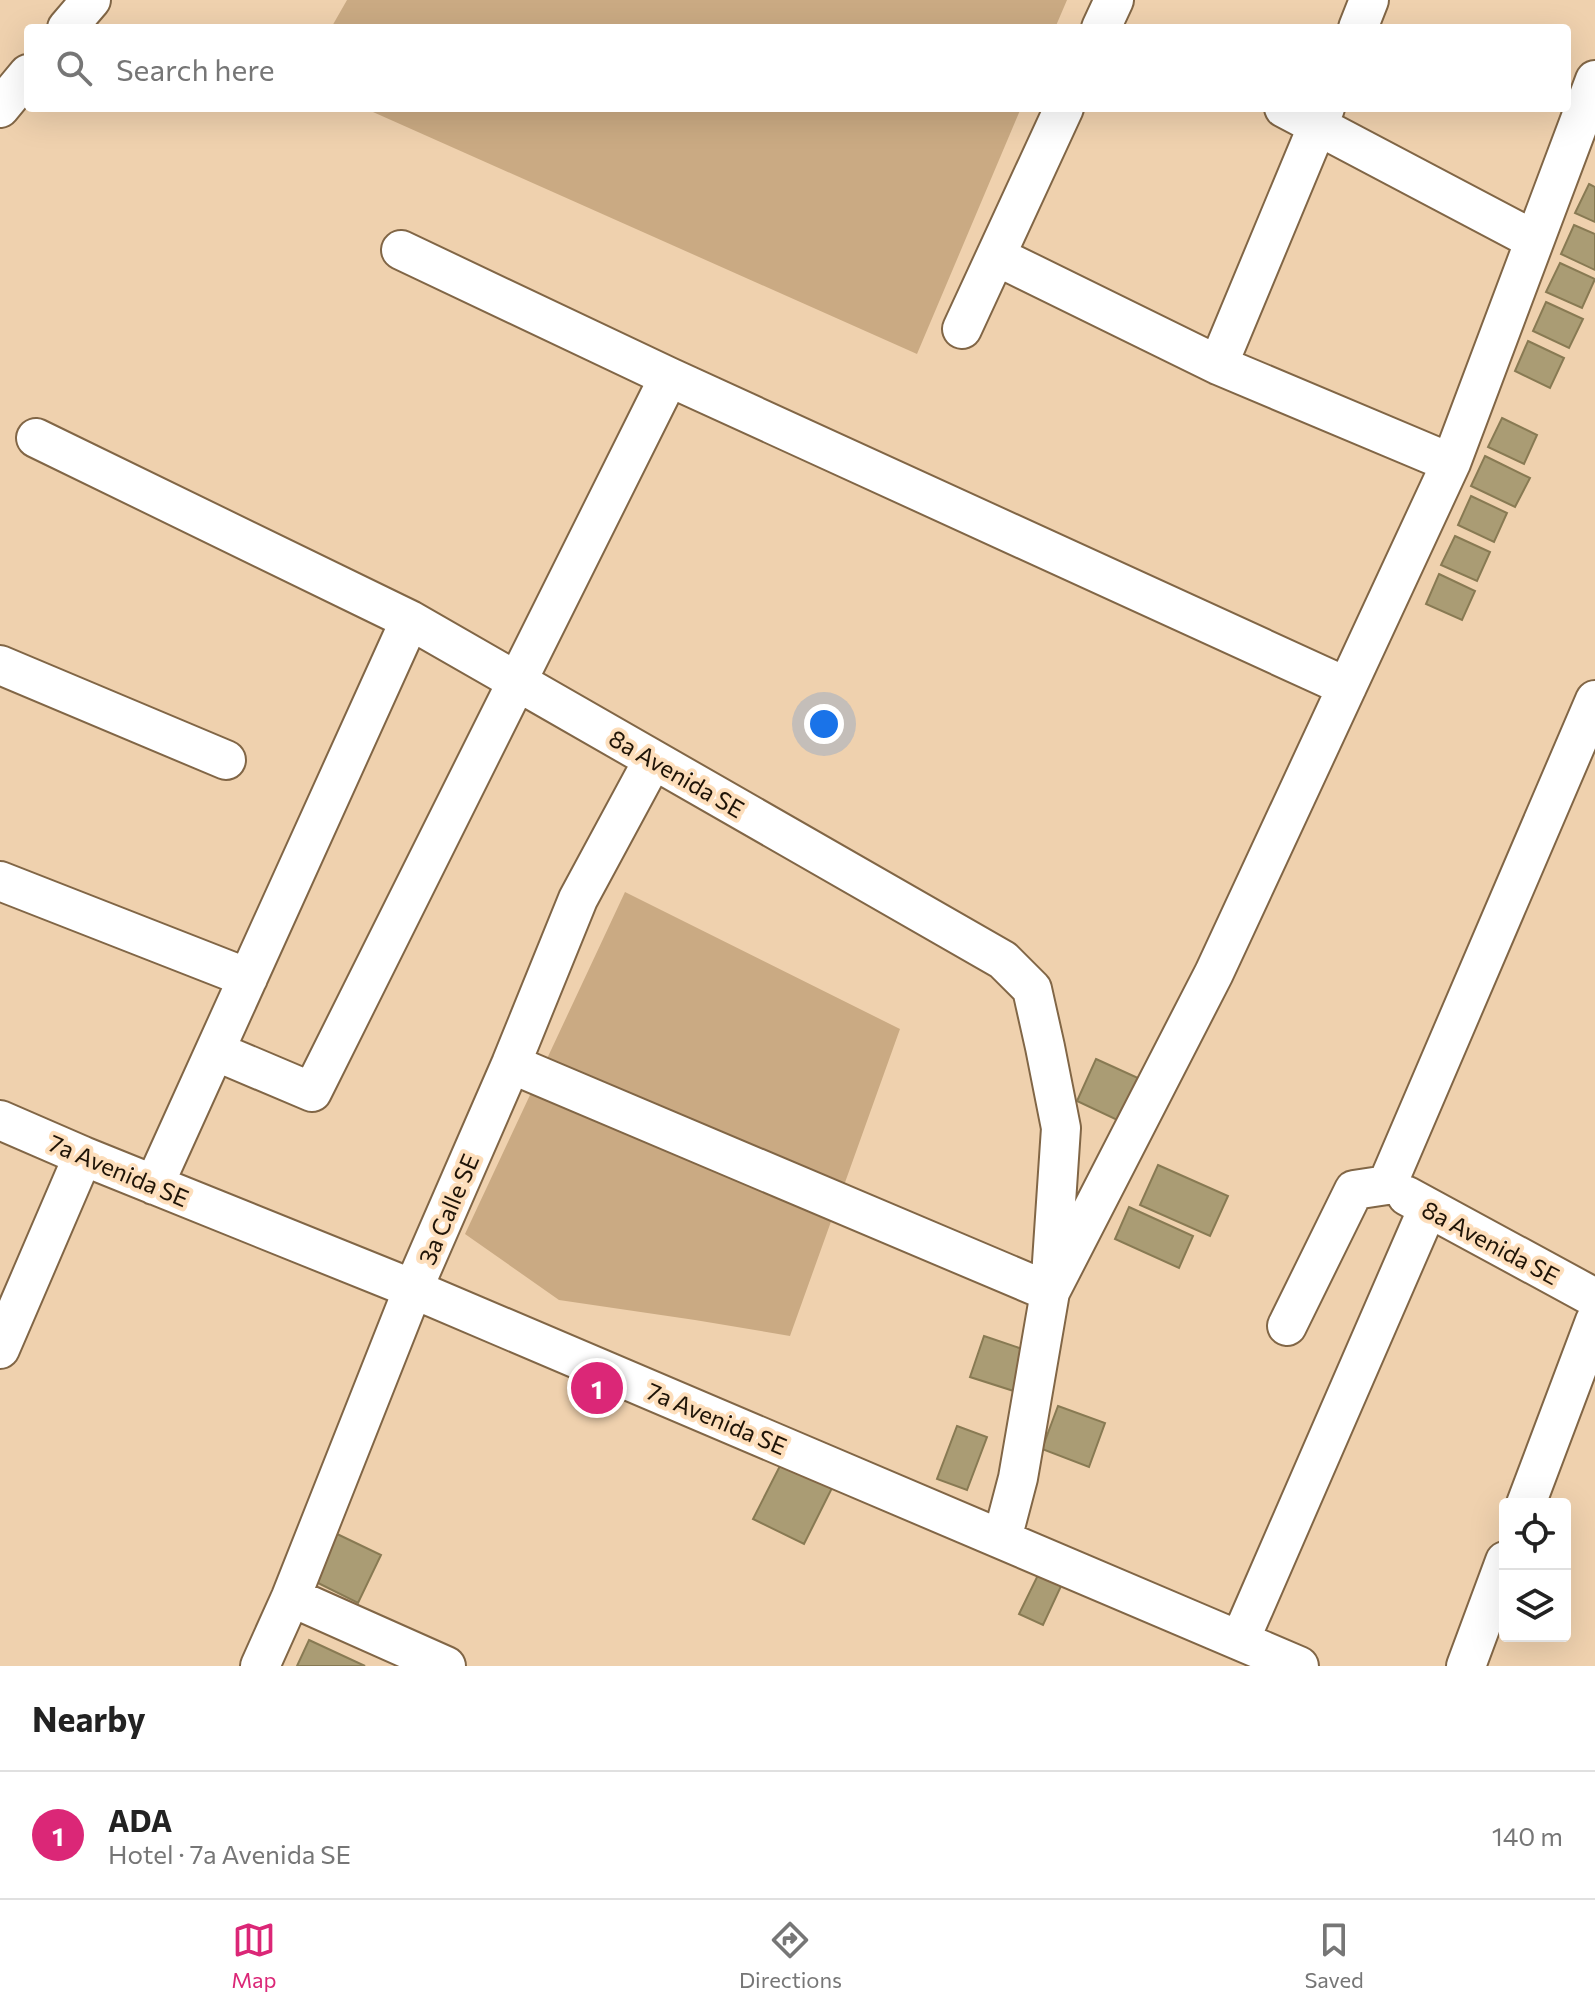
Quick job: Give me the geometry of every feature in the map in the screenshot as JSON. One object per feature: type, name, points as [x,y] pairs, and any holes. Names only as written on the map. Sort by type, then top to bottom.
[{"type":"street","points":[[70,24],[91,0]]},
{"type":"street","points":[[1360,24],[1369,0]]},
{"type":"street","points":[[0,108],[24,79]]},
{"type":"street","points":[[1002,1539],[1018,1478],[1050,1292],[1214,973],[1451,463],[1595,80]]},
{"type":"street","points":[[962,329],[1062,112]]},
{"type":"street","points":[[1218,365],[1321,116],[1534,240]]},
{"type":"street","points":[[401,250],[669,377],[1347,687]]},
{"type":"street","points":[[996,256],[1218,365],[1451,463]]},
{"type":"street","points":[[215,1051],[312,1092],[669,377]]},
{"type":"street","name":"8a Avenida SE","points":[[36,438],[410,620],[1003,960],[1032,989],[1061,1128],[1050,1292]]},
{"type":"street","points":[[154,1185],[410,620]]},
{"type":"street","points":[[0,665],[226,760]]},
{"type":"street","points":[[1287,1326],[1354,1190],[1387,1185],[1595,700]]},
{"type":"street","name":"3a Calle SE","points":[[260,1666],[291,1597],[413,1289],[511,1064],[578,899],[653,760]]},
{"type":"street","points":[[0,881],[248,978]]},
{"type":"street","points":[[511,1064],[1050,1292]]},
{"type":"street","name":"7a Avenida SE","points":[[0,1120],[413,1289],[1299,1666]]},
{"type":"street","points":[[0,1349],[83,1156]]},
{"type":"street","name":"8a Avenida SE","points":[[1387,1185],[1595,1298]]},
{"type":"street","points":[[1240,1640],[1428,1208]]},
{"type":"street","points":[[1528,1498],[1595,1321]]},
{"type":"street","points":[[1466,1666],[1502,1570]]},
{"type":"street","points":[[291,1597],[446,1666]]},
{"type":"shaded area","points":[[347,0],[1067,0],[1057,24],[333,24]]},
{"type":"shaded area","points":[[373,112],[1019,112],[917,354]]},
{"type":"shaded area","points":[[625,892],[900,1029],[790,1336],[559,1300],[465,1234]]},
{"type":"building","points":[[1589,184],[1595,187],[1595,222],[1575,213]]},
{"type":"building","points":[[1574,225],[1595,234],[1595,270],[1561,254]]},
{"type":"building","points":[[1560,263],[1595,279],[1582,308],[1546,292]]},
{"type":"building","points":[[1546,302],[1583,319],[1569,348],[1533,331]]},
{"type":"building","points":[[1528,341],[1564,358],[1550,388],[1515,371]]},
{"type":"building","points":[[1502,418],[1537,435],[1524,464],[1488,447]]},
{"type":"building","points":[[1485,456],[1530,478],[1515,507],[1471,486]]},
{"type":"building","points":[[1471,496],[1507,513],[1494,542],[1458,525]]},
{"type":"building","points":[[1455,536],[1490,552],[1477,581],[1441,565]]},
{"type":"building","points":[[1439,574],[1475,591],[1462,620],[1426,604]]},
{"type":"building","points":[[1096,1059],[1149,1083],[1130,1126],[1077,1101]]},
{"type":"building","points":[[1158,1165],[1228,1196],[1210,1236],[1140,1205]]},
{"type":"building","points":[[1129,1207],[1193,1236],[1179,1268],[1115,1239]]},
{"type":"building","points":[[984,1336],[1037,1354],[1023,1394],[970,1377]]},
{"type":"building","points":[[1058,1406],[1105,1423],[1089,1467],[1042,1449]]},
{"type":"building","points":[[957,1426],[987,1437],[967,1490],[937,1479]]},
{"type":"building","points":[[785,1456],[835,1482],[804,1544],[753,1519]]},
{"type":"building","points":[[335,1533],[381,1555],[358,1603],[312,1580]]},
{"type":"building","points":[[1039,1573],[1062,1584],[1043,1625],[1019,1614]]},
{"type":"building","points":[[309,1640],[365,1666],[297,1666]]},
{"type":"place","name":"ADA","points":[[597,1388]]}]
